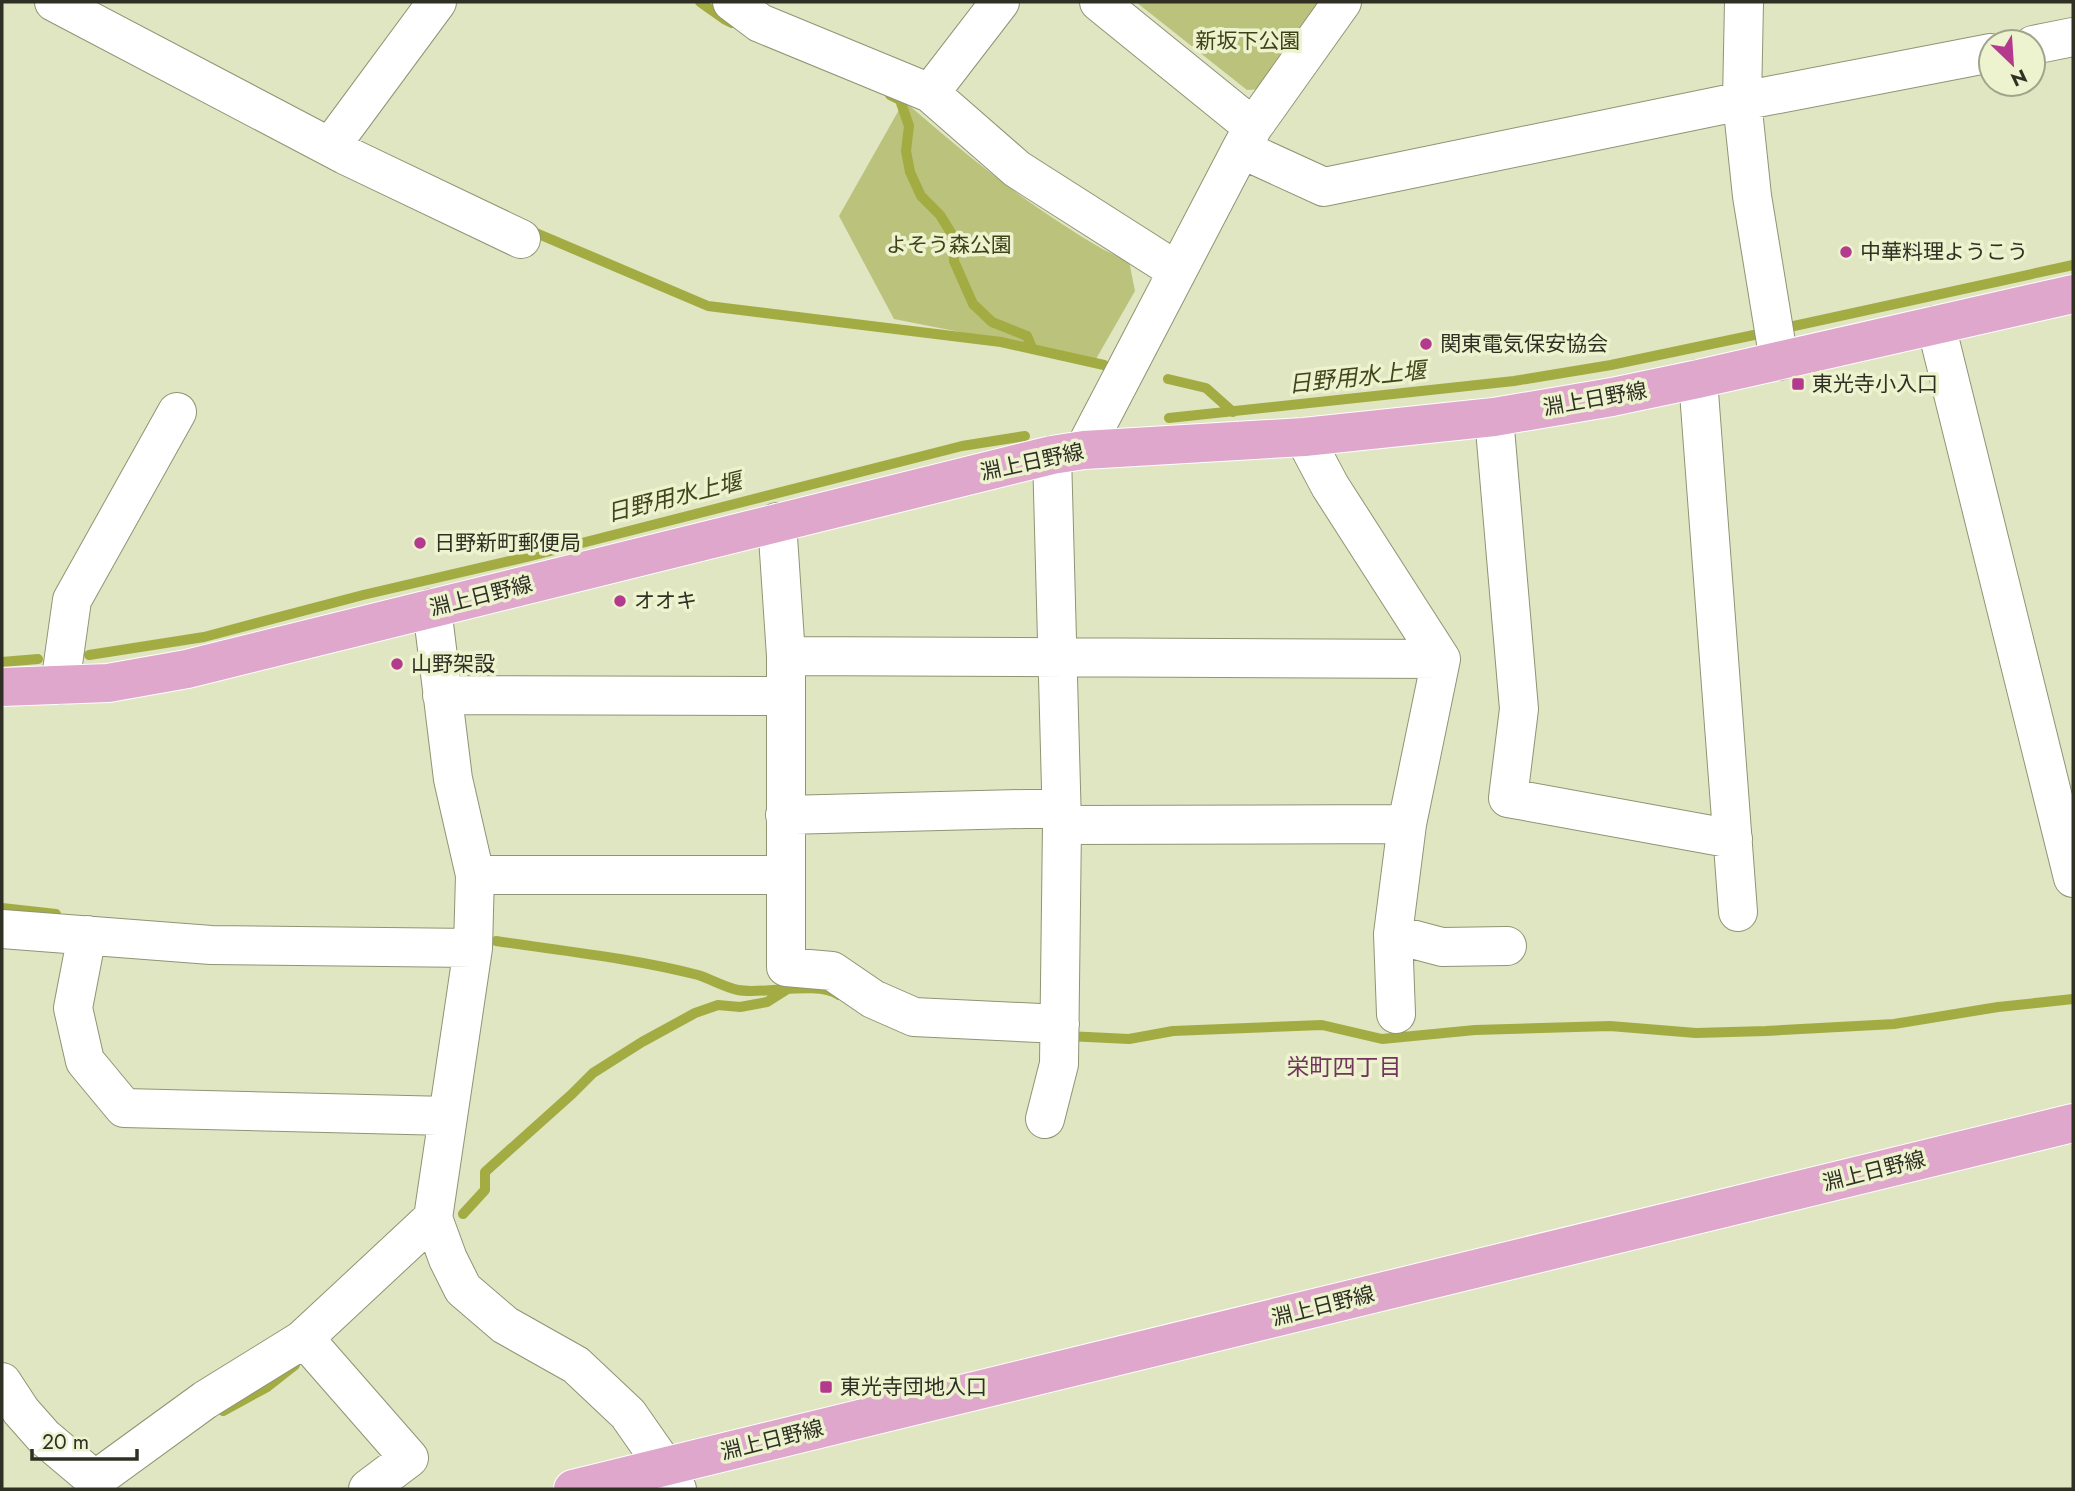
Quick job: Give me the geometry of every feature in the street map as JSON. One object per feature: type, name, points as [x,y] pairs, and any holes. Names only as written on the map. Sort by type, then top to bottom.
[{"type":"main road","name":"淵上日野線","points":[[2,687],[108,683],[187,669],[1068,453],[1304,437],[1494,417],[1698,379],[2073,294]]},
{"type":"main road","name":"淵上日野線","points":[[573,1489],[671,1478],[2073,1123]]},
{"type":"street","points":[[54,2],[330,147],[521,239]]},
{"type":"street","points":[[330,147],[437,2]]},
{"type":"street","points":[[732,2],[760,23],[930,93],[1017,169],[1177,271]]},
{"type":"street","points":[[930,93],[1000,2]]},
{"type":"street","points":[[1099,2],[1247,138],[1324,187],[1977,56]]},
{"type":"street","points":[[1045,1119],[1059,1065],[1061,817],[1058,656],[1068,453],[1177,271],[1247,138],[1342,2]]},
{"type":"street","points":[[1744,2],[1742,102],[1752,196],[1779,361]]},
{"type":"street","points":[[2047,42],[2073,37]]},
{"type":"street","points":[[1936,325],[2073,878]]},
{"type":"street","points":[[1698,379],[1738,912]]},
{"type":"street","points":[[60,685],[72,600],[177,412]]},
{"type":"street","points":[[1494,417],[1519,709],[1507,798],[1732,839]]},
{"type":"street","points":[[1304,437],[1330,486],[1441,659],[1407,824],[1392,934],[1396,1014]]},
{"type":"street","points":[[777,523],[786,656],[786,967],[832,971],[873,999],[915,1017],[1060,1024]]},
{"type":"street","points":[[432,608],[453,779],[475,875],[473,948],[433,1218],[448,1259],[463,1289],[505,1325],[576,1365],[628,1414],[671,1478]]},
{"type":"street","points":[[786,656],[1441,659]]},
{"type":"street","points":[[442,695],[785,696]]},
{"type":"street","points":[[785,816],[1061,817],[1407,824]]},
{"type":"street","points":[[475,875],[785,875]]},
{"type":"street","points":[[2,929],[211,944],[473,948]]},
{"type":"street","points":[[1392,934],[1442,947],[1507,946]]},
{"type":"street","points":[[88,935],[73,1008],[85,1061],[124,1108],[448,1116]]},
{"type":"street","points":[[2,1382],[21,1411],[44,1437],[95,1480],[205,1400],[304,1338],[433,1218]]},
{"type":"street","points":[[304,1338],[409,1458],[368,1489]]},
{"type":"green space","name":"新坂下公園","points":[[1136,2],[1323,2],[1262,89],[1247,90]]},
{"type":"green space","name":"よそう森公園","points":[[904,101],[1021,196],[1094,244],[1129,261],[1135,291],[1096,359],[894,319],[839,216]]},
{"type":"waterway","points":[[700,2],[732,23]]},
{"type":"waterway","points":[[890,95],[900,100],[909,126],[906,151],[910,172],[921,196],[940,215],[953,236],[954,261],[973,304],[992,322],[1027,336],[1032,348]]},
{"type":"waterway","points":[[529,230],[708,306],[1001,342],[1104,365]]},
{"type":"waterway","name":"日野用水上堰","points":[[1794,326],[2073,265]]},
{"type":"waterway","name":"日野用水上堰","points":[[1169,418],[1514,381],[1611,365],[1754,335]]},
{"type":"waterway","points":[[1168,379],[1206,388],[1233,412]]},
{"type":"waterway","name":"日野用水上堰","points":[[89,655],[204,637],[962,446],[1025,436]]},
{"type":"waterway","name":"日野用水上堰","points":[[2,662],[38,659]]},
{"type":"waterway","points":[[2,908],[56,914]]},
{"type":"waterway","points":[[496,941],[648,964],[698,975],[738,990],[804,988],[839,995]]},
{"type":"waterway","points":[[463,1214],[485,1190],[485,1172],[593,1073],[695,1013],[718,1005],[740,1007],[767,1002],[786,990]]},
{"type":"waterway","points":[[1067,1036],[1129,1039],[1173,1031],[1322,1025],[1382,1039],[1475,1030],[1610,1026],[1696,1033],[1766,1031],[1894,1024],[1998,1007],[2073,999]]},
{"type":"waterway","points":[[223,1411],[267,1387],[295,1365]]},
{"type":"place","name":"中華料理ようこう","points":[[1846,252]]},
{"type":"place","name":"関東電気保安協会","points":[[1426,344]]},
{"type":"place","name":"東光寺小入口","points":[[1798,384]]},
{"type":"place","name":"日野新町郵便局","points":[[420,543]]},
{"type":"place","name":"オオキ","points":[[620,601]]},
{"type":"place","name":"山野架設","points":[[397,664]]},
{"type":"place","name":"東光寺団地入口","points":[[826,1387]]},
{"type":"district","name":"栄町四丁目","points":[[1344,1067]]}]
